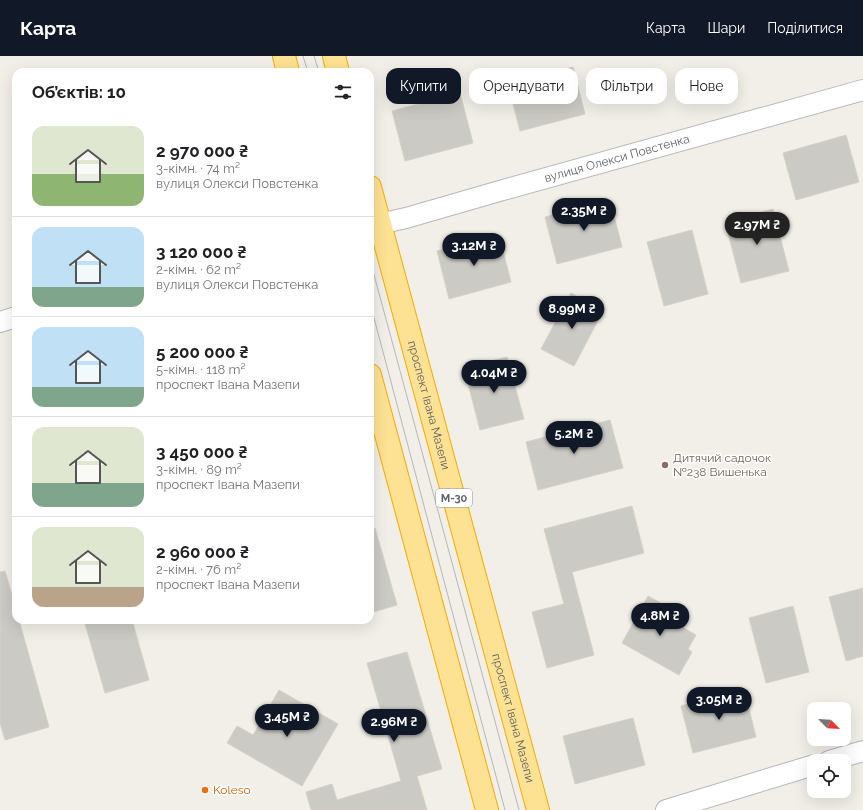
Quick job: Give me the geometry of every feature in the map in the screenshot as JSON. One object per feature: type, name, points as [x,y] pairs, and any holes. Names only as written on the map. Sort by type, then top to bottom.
[{"type":"highway","points":[[284,56],[287,68]]},
{"type":"highway","points":[[334,56],[337,68]]},
{"type":"highway","name":"проспект Івана Мазепи","points":[[375,225],[538,810]]},
{"type":"highway","points":[[374,390],[487,810]]},
{"type":"street","name":"вулиця Олекси Повстенка","points":[[375,225],[406,218],[863,90]]},
{"type":"street","points":[[0,322],[12,319]]},
{"type":"street","points":[[851,755],[863,751]]},
{"type":"street","points":[[666,810],[807,768]]},
{"type":"building","points":[[578,87],[585,114],[520,131],[513,104],[578,104]]},
{"type":"building","points":[[461,97],[473,143],[405,161],[392,111],[418,104],[461,104]]},
{"type":"building","points":[[846,135],[859,182],[796,200],[783,153]]},
{"type":"building","points":[[610,200],[622,247],[557,264],[545,217]]},
{"type":"building","points":[[773,209],[789,271],[741,283],[725,222]]},
{"type":"building","points":[[692,230],[708,294],[664,306],[647,242]]},
{"type":"building","points":[[499,235],[511,282],[449,299],[437,251]]},
{"type":"building","points":[[571,293],[603,311],[574,366],[541,349]]},
{"type":"building","points":[[507,357],[524,419],[480,430],[464,368]]},
{"type":"building","points":[[610,420],[623,468],[538,490],[526,442]]},
{"type":"building","points":[[632,506],[644,553],[572,572],[594,655],[547,668],[532,612],[564,604],[544,529]]},
{"type":"building","points":[[374,528],[397,605],[374,612]]},
{"type":"building","points":[[5,571],[12,595],[12,624],[20,624],[49,727],[5,740],[0,723],[0,572]]},
{"type":"building","points":[[863,588],[863,656],[846,661],[829,597]]},
{"type":"building","points":[[648,596],[675,611],[670,620],[696,635],[688,649],[692,652],[679,675],[622,643]]},
{"type":"building","points":[[793,606],[809,672],[766,683],[749,618]]},
{"type":"building","points":[[85,624],[133,624],[149,680],[105,693]]},
{"type":"building","points":[[407,652],[442,769],[417,776],[427,810],[311,810],[306,792],[332,784],[337,800],[401,781],[367,663]]},
{"type":"building","points":[[744,689],[756,737],[693,753],[681,706]]},
{"type":"building","points":[[279,690],[338,724],[302,786],[227,743],[237,726],[253,735]]},
{"type":"building","points":[[633,718],[645,765],[575,784],[563,736]]},
{"type":"tram line","points":[[303,56],[307,68]]},
{"type":"tram line","points":[[314,56],[318,68]]},
{"type":"tram line","points":[[374,275],[519,810]]},
{"type":"tram line","points":[[374,318],[505,810]]},
{"type":"place","name":"Дитячий садочок №238 Вишенька","points":[[665,465]]},
{"type":"place","name":"Koleso","points":[[205,790]]}]
